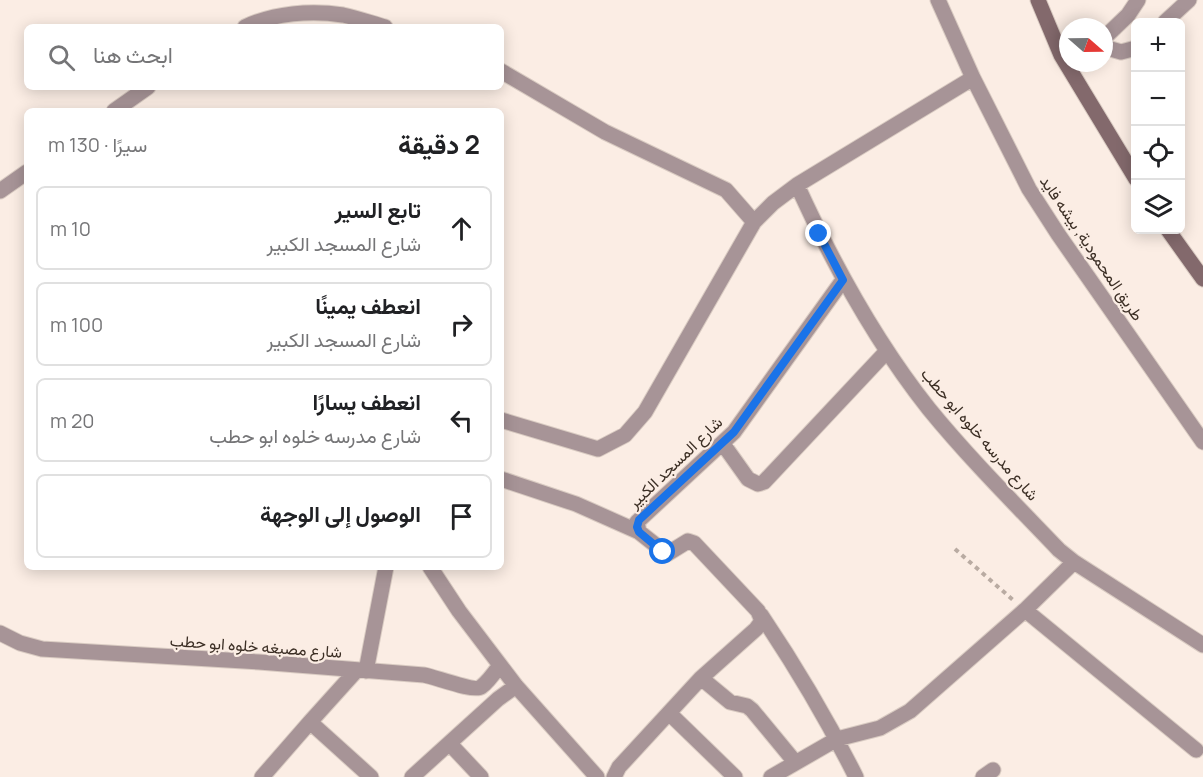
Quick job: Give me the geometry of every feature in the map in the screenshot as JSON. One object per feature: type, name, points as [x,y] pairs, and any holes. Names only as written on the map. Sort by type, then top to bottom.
[{"type":"street","name":"طريق المحمودية, بيشه فايد","points":[[938,0],[1029,189],[1203,442]]},
{"type":"street","points":[[1038,0],[1059,43]]},
{"type":"street","points":[[1113,29],[1128,15],[1138,0]]},
{"type":"street","points":[[1169,18],[1189,0]]},
{"type":"street","points":[[251,24],[300,13],[343,15],[374,24]]},
{"type":"street","points":[[1113,50],[1121,52],[1131,49]]},
{"type":"street","points":[[1075,72],[1131,170]]},
{"type":"street","points":[[504,73],[605,132],[726,190],[754,222]]},
{"type":"street","points":[[504,421],[598,449],[625,435],[645,412],[754,222],[797,185],[974,78]]},
{"type":"street","points":[[118,108],[143,90]]},
{"type":"street","points":[[0,191],[24,174]]},
{"type":"street","name":"شارع مدرسه خلوه ابو حطب","points":[[797,185],[843,280],[887,351],[929,408],[976,462],[1059,550],[1203,645]]},
{"type":"street","points":[[1171,234],[1203,279]]},
{"type":"street","name":"شارع المسجد الكبير","points":[[761,615],[694,543],[683,542],[667,554],[639,532],[637,527],[639,520],[734,432],[843,280]]},
{"type":"street","points":[[723,444],[748,479],[758,484],[764,482],[887,351]]},
{"type":"street","points":[[504,481],[576,504],[639,532]]},
{"type":"street","points":[[771,777],[837,739],[880,728],[910,711],[1024,610],[1074,562]]},
{"type":"street","points":[[262,777],[310,722],[361,671],[385,570]]},
{"type":"street","points":[[432,570],[459,611],[516,686],[597,777]]},
{"type":"street","points":[[1024,610],[1196,750]]},
{"type":"street","points":[[614,777],[619,767],[701,678],[760,626],[761,615]]},
{"type":"street","points":[[761,615],[794,664],[856,777]]},
{"type":"street","name":"شارع مصبغه خلوه ابو حطب","points":[[0,633],[20,643],[42,649],[259,662],[435,677],[475,689],[482,687],[500,665]]},
{"type":"street","points":[[701,678],[730,702],[753,710],[795,762]]},
{"type":"street","points":[[411,777],[498,699],[516,686]]},
{"type":"street","points":[[669,713],[735,777]]},
{"type":"street","points":[[310,722],[371,777]]},
{"type":"street","points":[[450,744],[481,777]]},
{"type":"path","points":[[955,549],[1024,610]]},
{"type":"route","points":[[663,552],[639,532],[637,522],[734,432],[843,280],[819,234]]}]
